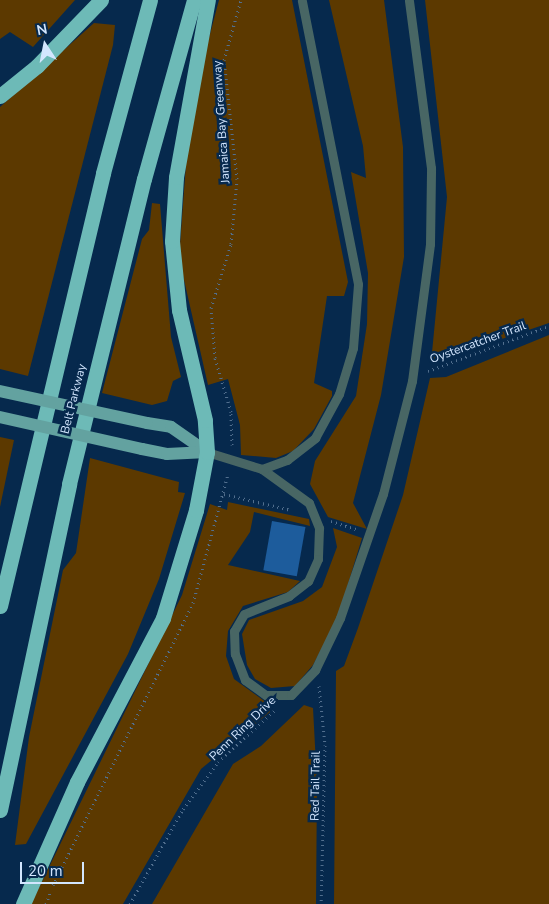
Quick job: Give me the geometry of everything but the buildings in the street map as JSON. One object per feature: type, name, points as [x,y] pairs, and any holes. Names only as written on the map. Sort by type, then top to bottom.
[{"type":"highway","points":[[0,96],[37,66],[101,0]]},
{"type":"highway","name":"Belt Parkway","points":[[0,606],[103,173],[150,0]]},
{"type":"highway","name":"Belt Parkway","points":[[0,810],[69,484],[144,179],[194,0]]},
{"type":"highway","points":[[23,904],[78,782],[163,618],[183,562],[207,452],[205,420],[179,310],[172,241],[176,177],[208,0]]},
{"type":"main road","points":[[0,391],[171,427],[207,452]]},
{"type":"main road","points":[[0,417],[167,454],[207,452]]},
{"type":"lane","points":[[262,469],[287,460],[315,438],[339,394],[354,339],[358,284],[302,0]]},
{"type":"lane","points":[[207,452],[262,469],[309,503],[319,528],[318,559],[308,581],[289,596],[244,614],[234,631],[235,654],[245,680],[266,696],[291,695],[314,670],[340,618],[383,494],[413,377],[430,244],[431,168],[409,0]]},
{"type":"path","name":"Jamaica Bay Greenway","points":[[232,450],[231,412],[214,358],[211,308],[231,244],[237,179],[224,60],[241,0]]},
{"type":"path","name":"Oystercatcher Trail","points":[[413,377],[549,326]]},
{"type":"path","points":[[224,494],[254,500]]},
{"type":"path","points":[[329,520],[358,530]]},
{"type":"path","name":"Red Tail Trail","points":[[314,670],[325,708],[321,904]]},
{"type":"path","name":"Penn Ring Drive","points":[[130,904],[183,810],[218,762],[291,695]]},
{"type":"shaded area","points":[[0,0],[75,0],[33,47],[10,32],[0,39]]},
{"type":"shaded area","points":[[219,0],[292,0],[348,282],[344,296],[327,296],[314,383],[332,391],[332,396],[314,429],[293,451],[276,458],[241,455],[240,425],[228,379],[208,385],[179,258],[186,164],[201,68]]},
{"type":"shaded area","points":[[329,0],[384,0],[403,147],[404,257],[381,395],[353,503],[367,529],[328,517],[310,484],[315,461],[356,396],[367,324],[368,273],[351,172],[366,178],[363,146]]},
{"type":"shaded area","points":[[425,0],[549,0],[549,323],[431,363],[447,197]]},
{"type":"shaded area","points":[[94,23],[115,25],[113,45],[28,376],[0,369],[0,107]]},
{"type":"shaded area","points":[[152,203],[160,204],[171,337],[181,377],[173,381],[167,401],[152,405],[102,393],[142,239],[149,230]]},
{"type":"shaded area","points":[[549,335],[549,904],[334,904],[336,671],[344,666],[403,495],[430,378],[446,377]]},
{"type":"shaded area","points":[[0,437],[14,440],[0,507]]},
{"type":"shaded area","points":[[90,458],[179,482],[178,492],[185,493],[159,579],[128,654],[26,844],[15,845],[29,737],[63,570],[76,553]]},
{"type":"shaded area","points":[[228,502],[309,519],[310,526],[254,512],[250,532],[228,565],[300,581],[288,592],[243,606],[228,631],[226,656],[234,679],[267,703],[270,712],[201,769],[123,904],[31,904],[182,595],[210,504],[227,510]]},
{"type":"shaded area","points":[[333,528],[362,538],[338,617],[313,665],[295,686],[271,688],[255,679],[247,665],[242,634],[249,620],[303,601],[322,587],[337,547]]},
{"type":"shaded area","points":[[304,705],[313,708],[317,783],[316,904],[152,904],[233,764],[261,746]]}]
